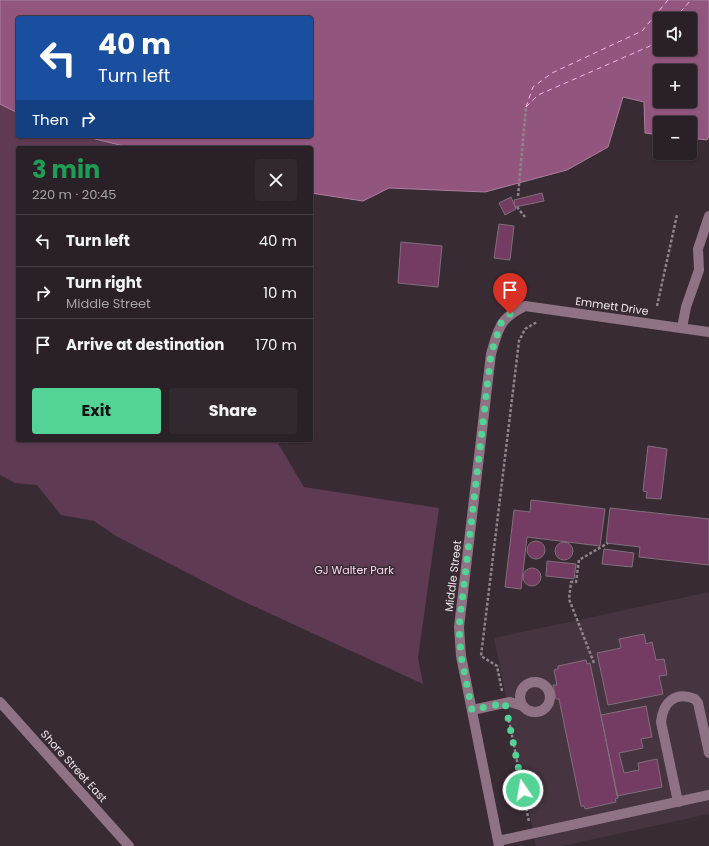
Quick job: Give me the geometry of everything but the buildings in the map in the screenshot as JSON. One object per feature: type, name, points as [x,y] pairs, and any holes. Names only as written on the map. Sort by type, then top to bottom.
[{"type":"street","points":[[682,328],[686,307],[698,270],[698,248],[709,216]]},
{"type":"street","name":"Emmett Drive","points":[[512,313],[525,306],[709,332]]},
{"type":"street","name":"Middle Street","points":[[499,843],[461,656],[459,627],[491,354],[501,323],[512,313]]},
{"type":"street","points":[[472,710],[508,703],[523,706],[531,711],[540,710],[548,704],[550,695],[546,686],[537,682],[527,684],[508,703]]},
{"type":"street","points":[[521,691],[521,701],[523,706]]},
{"type":"street","points":[[678,802],[661,722],[662,711],[667,703],[680,696],[695,699],[698,703],[709,753]]},
{"type":"street","name":"Shore Street East","points":[[0,702],[129,846]]},
{"type":"street","points":[[499,843],[532,834],[709,795]]},
{"type":"path","points":[[518,197],[526,107]]},
{"type":"path","points":[[517,207],[525,217]]},
{"type":"path","points":[[657,306],[677,215]]},
{"type":"path","points":[[532,834],[508,703],[497,666],[481,656],[519,341],[525,329],[531,324],[535,322],[542,323]]},
{"type":"path","points":[[594,664],[569,599],[572,582],[576,582],[579,560],[608,543]]},
{"type":"shaded area","points":[[0,0],[709,0],[709,136],[707,140],[697,139],[697,116],[653,116],[653,134],[645,133],[644,102],[623,97],[608,147],[567,170],[485,192],[389,188],[363,201],[313,193],[313,146],[124,146],[91,138],[313,138],[313,16],[16,16],[16,112],[0,104]]},
{"type":"shaded area","points":[[709,592],[709,814],[562,846],[536,846],[494,638]]},
{"type":"green space","name":"GJ Walter Park","points":[[0,0],[31,0],[280,16],[16,16],[16,138],[313,138],[363,201],[313,193],[313,146],[16,146],[16,442],[277,442],[304,487],[439,508],[418,658],[423,684],[236,598],[116,536],[94,521],[61,515],[37,485],[15,483],[0,475]]},
{"type":"ferry route","points":[[526,107],[533,87],[552,73],[642,31],[668,0]]},
{"type":"ferry route","points":[[680,12],[691,0]]},
{"type":"ferry route","points":[[526,107],[538,95],[650,46],[653,43]]},
{"type":"route","points":[[510,314],[501,323],[491,354],[459,627],[461,656],[472,710],[505,703],[523,790]]}]
